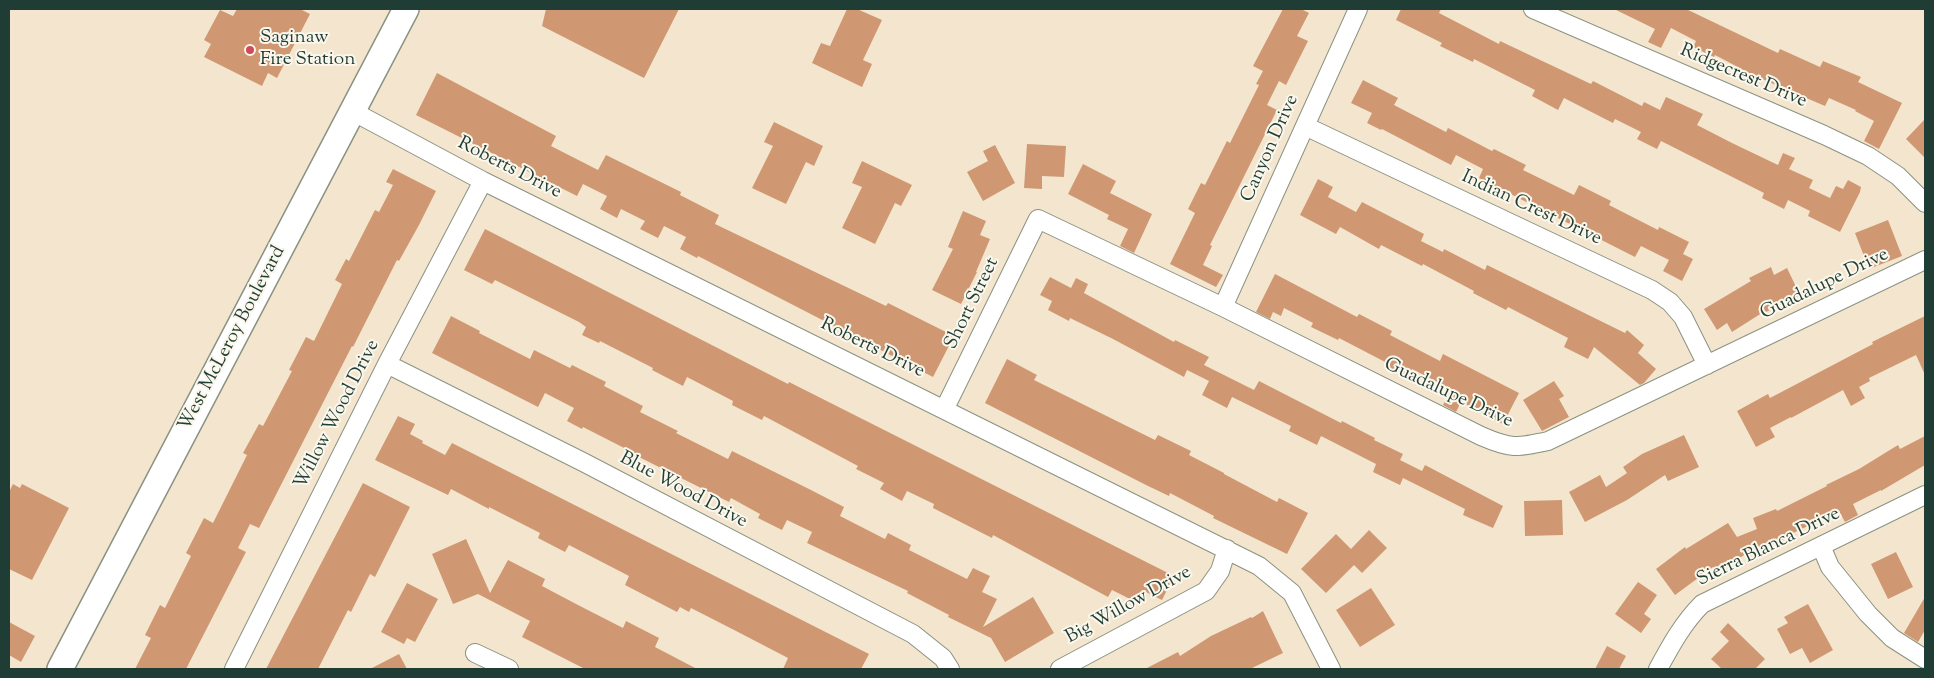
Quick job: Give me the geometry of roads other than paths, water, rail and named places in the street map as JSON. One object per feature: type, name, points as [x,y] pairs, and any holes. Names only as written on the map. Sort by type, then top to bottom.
[{"type":"main road","name":"West McLeroy Boulevard","points":[[60,669],[406,9]]},
{"type":"street","name":"Canyon Drive","points":[[1223,308],[1358,9]]},
{"type":"street","name":"Ridgecrest Drive","points":[[1533,9],[1824,135],[1868,156],[1898,176],[1925,203]]},
{"type":"street","name":"Roberts Drive","points":[[352,111],[483,181],[945,408],[1259,566],[1292,593],[1331,669]]},
{"type":"street","name":"Indian Crest Drive","points":[[1305,126],[1652,290],[1670,302],[1683,317],[1707,365]]},
{"type":"street","name":"Willow Wood Drive","points":[[234,669],[387,364],[483,181]]},
{"type":"street","name":"Guadalupe Drive","points":[[1038,219],[1481,436],[1504,446],[1522,447],[1548,441],[1925,260]]},
{"type":"street","name":"Short Street","points":[[945,408],[1038,219]]},
{"type":"street","name":"Blue Wood Drive","points":[[387,364],[583,462],[913,634],[942,658],[950,669]]},
{"type":"street","name":"Sierra Blanca Drive","points":[[1658,669],[1672,641],[1688,618],[1702,604],[1925,495]]},
{"type":"street","points":[[1821,546],[1830,567],[1868,614],[1892,638],[1925,659]]},
{"type":"street","name":"Big Willow Drive","points":[[1060,669],[1206,591],[1220,571],[1227,549]]},
{"type":"street","points":[[474,653],[509,669]]},
{"type":"place","name":"Saginaw Fire Station","points":[[250,50]]}]
